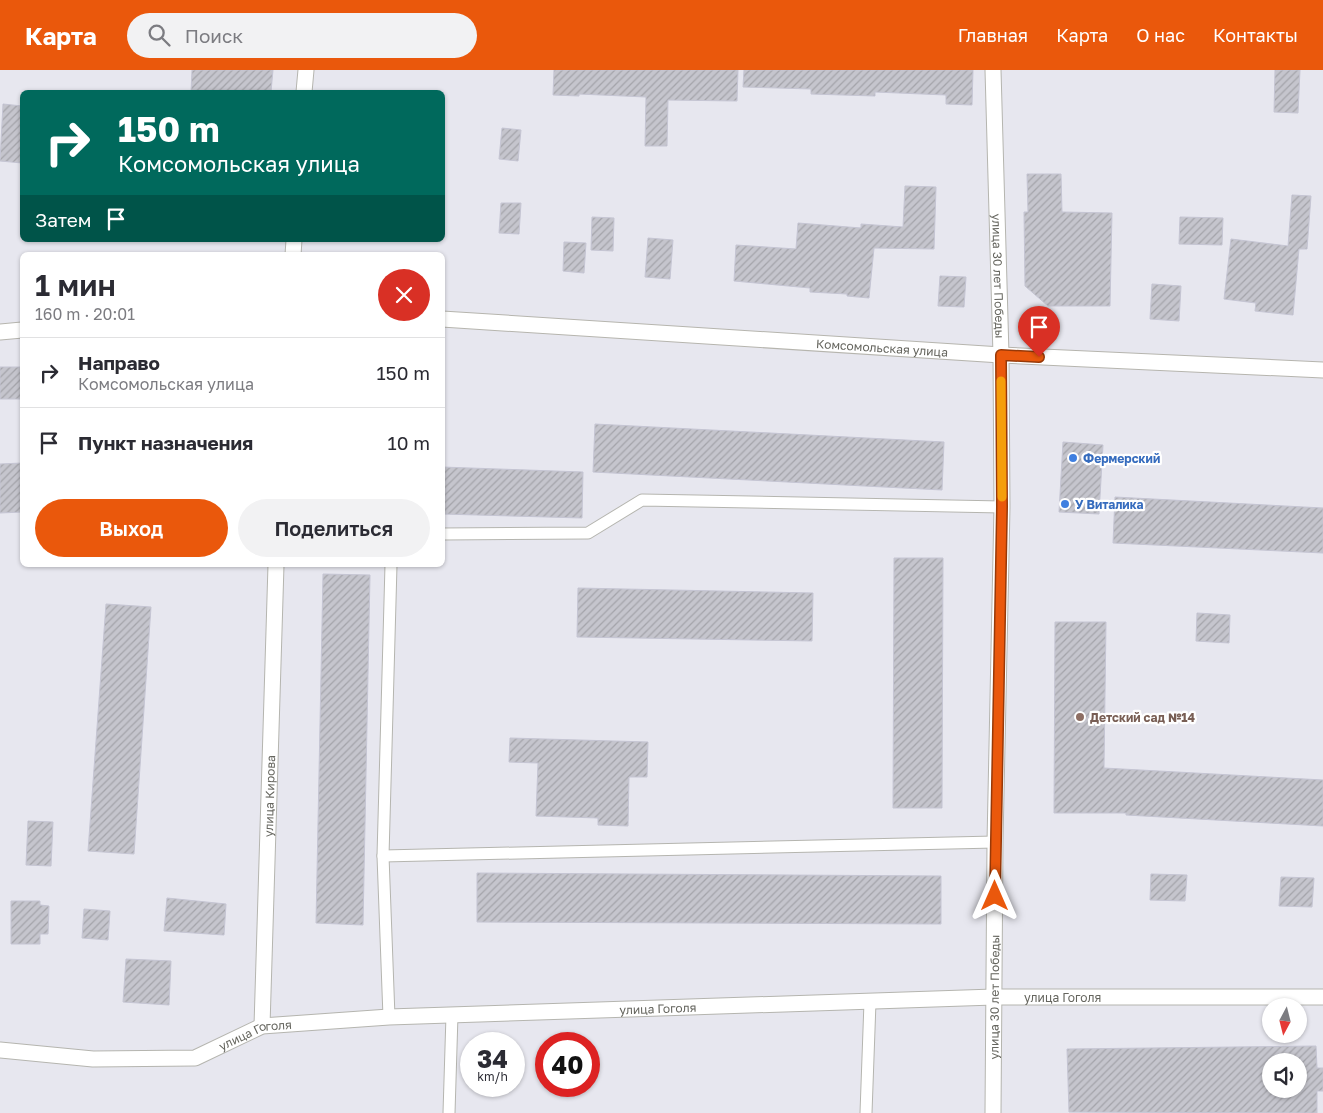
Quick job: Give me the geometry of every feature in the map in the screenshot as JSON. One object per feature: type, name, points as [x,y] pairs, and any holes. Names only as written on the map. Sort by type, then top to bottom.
[{"type":"street","points":[[304,90],[306,70]]},
{"type":"street","name":"улица 30 лет Победы","points":[[993,70],[1001,355],[1002,507],[995,842],[993,1113]]},
{"type":"street","name":"Комсомольская улица","points":[[445,319],[1001,355],[1323,370]]},
{"type":"street","points":[[0,332],[20,330]]},
{"type":"street","name":"улица Кирова","points":[[262,1026],[276,567]]},
{"type":"street","name":"улица Гоголя","points":[[0,1050],[93,1059],[195,1058],[262,1026],[389,1017],[994,997],[1323,997]]},
{"type":"lane","points":[[445,534],[588,533],[642,500],[1002,507]]},
{"type":"lane","points":[[389,1017],[383,856],[391,567]]},
{"type":"lane","points":[[383,856],[995,842]]},
{"type":"lane","points":[[866,1113],[870,1002]]},
{"type":"lane","points":[[448,1113],[452,1015]]},
{"type":"building","points":[[192,70],[273,70],[271,90],[191,90]]},
{"type":"building","points":[[554,70],[738,70],[737,101],[668,100],[667,146],[645,146],[646,97],[579,94],[579,96],[553,95]]},
{"type":"building","points":[[744,70],[973,70],[972,105],[946,104],[946,95],[875,92],[875,96],[811,94],[811,89],[743,87]]},
{"type":"building","points":[[1275,70],[1300,70],[1298,113],[1274,112]]},
{"type":"building","points":[[3,104],[20,106],[20,163],[0,161]]},
{"type":"building","points":[[502,128],[521,130],[518,161],[499,159]]},
{"type":"building","points":[[1027,174],[1061,174],[1062,212],[1112,213],[1110,306],[1048,306],[1025,286],[1024,212],[1028,212]]},
{"type":"building","points":[[905,186],[936,187],[934,249],[874,248],[869,298],[847,296],[847,294],[810,292],[810,288],[734,281],[736,245],[796,249],[798,223],[861,228],[861,224],[903,227]]},
{"type":"building","points":[[1292,195],[1311,196],[1307,249],[1299,249],[1293,315],[1255,311],[1256,303],[1224,299],[1231,239],[1288,246]]},
{"type":"building","points":[[501,203],[521,203],[519,234],[499,233]]},
{"type":"building","points":[[592,217],[614,218],[613,251],[591,250]]},
{"type":"building","points":[[1180,217],[1223,218],[1222,245],[1179,244]]},
{"type":"building","points":[[648,238],[673,240],[670,279],[645,277]]},
{"type":"building","points":[[564,242],[586,243],[584,273],[563,271]]},
{"type":"building","points":[[940,276],[966,277],[964,307],[938,306]]},
{"type":"building","points":[[1152,284],[1181,286],[1179,321],[1150,319]]},
{"type":"building","points":[[0,367],[20,367],[20,399],[0,399]]},
{"type":"building","points":[[595,424],[944,442],[942,490],[593,472]]},
{"type":"building","points":[[1063,442],[1103,445],[1099,514],[1059,512]]},
{"type":"building","points":[[20,463],[20,512],[0,513],[0,464]]},
{"type":"building","points":[[445,467],[583,472],[582,518],[445,514]]},
{"type":"building","points":[[1115,497],[1323,508],[1323,553],[1113,543]]},
{"type":"building","points":[[894,558],[943,558],[942,808],[893,808]]},
{"type":"building","points":[[323,574],[370,575],[363,925],[316,923]]},
{"type":"building","points":[[578,588],[813,593],[812,641],[577,637]]},
{"type":"building","points":[[106,604],[151,607],[134,854],[88,851]]},
{"type":"building","points":[[1197,613],[1230,615],[1229,643],[1196,641]]},
{"type":"building","points":[[1055,622],[1106,622],[1104,768],[1323,780],[1323,826],[1126,815],[1126,813],[1054,813]]},
{"type":"building","points":[[510,738],[648,742],[647,777],[629,777],[628,826],[598,825],[598,818],[536,816],[538,763],[509,762]]},
{"type":"building","points":[[28,821],[53,822],[51,866],[26,865]]},
{"type":"building","points":[[477,873],[941,876],[941,924],[477,922]]},
{"type":"building","points":[[1151,874],[1187,875],[1185,901],[1150,900]]},
{"type":"building","points":[[1281,877],[1314,878],[1312,907],[1279,906]]},
{"type":"building","points":[[167,898],[226,904],[224,935],[164,931]]},
{"type":"building","points":[[11,901],[40,901],[40,905],[49,906],[48,934],[40,934],[40,944],[11,944]]},
{"type":"building","points":[[84,909],[110,911],[108,940],[82,938]]},
{"type":"building","points":[[126,959],[171,961],[169,1005],[123,1002]]},
{"type":"building","points":[[1316,1046],[1317,1068],[1323,1068],[1323,1091],[1317,1091],[1317,1113],[1069,1112],[1067,1049]]},
{"type":"slow traffic","points":[[1001,381],[1002,497]]},
{"type":"place","name":"Фермерский","points":[[1073,458]]},
{"type":"place","name":"У Виталика","points":[[1065,504]]},
{"type":"place","name":"Детский сад №14","points":[[1080,717]]},
{"type":"route","points":[[995,896],[1002,507],[1001,355],[1039,357]]}]
